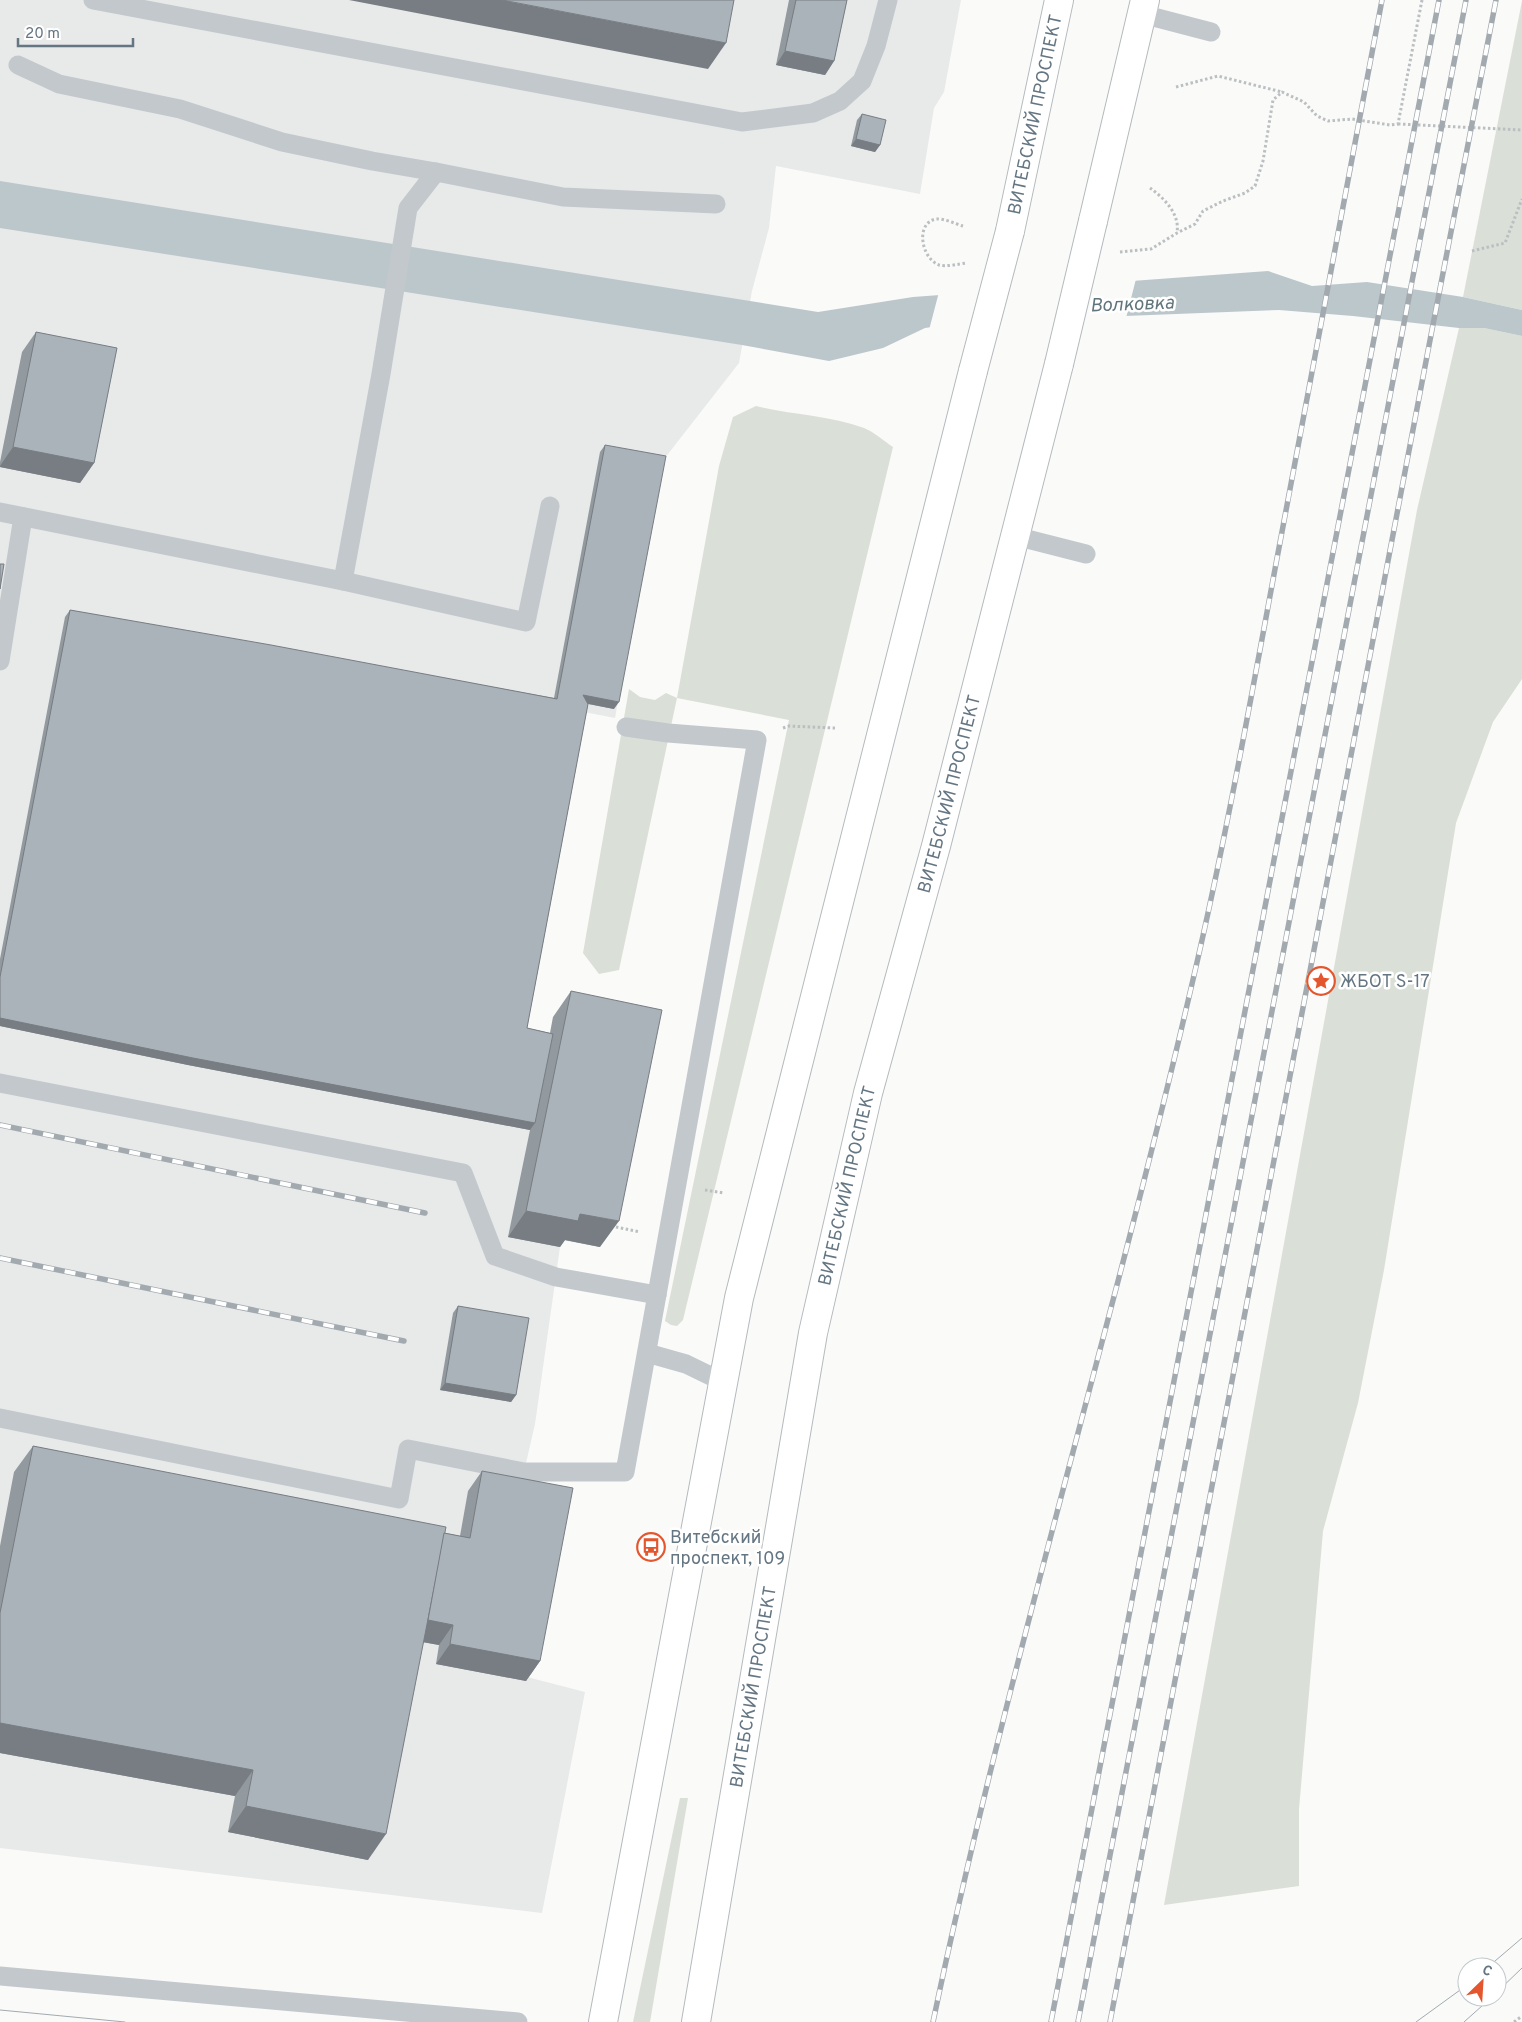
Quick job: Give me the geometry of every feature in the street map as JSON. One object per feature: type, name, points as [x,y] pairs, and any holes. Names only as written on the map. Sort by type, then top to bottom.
[{"type":"main road","name":"ВИТЕБСКИЙ ПРОСПЕКТ","points":[[723,1382],[739,1298],[1010,231],[1059,0]]},
{"type":"main road","name":"ВИТЕБСКИЙ ПРОСПЕКТ","points":[[696,2022],[813,1333],[868,1093],[936,846],[1059,364],[1143,7]]},
{"type":"main road","points":[[603,2022],[723,1382]]},
{"type":"lane","points":[[94,0],[742,122],[813,113],[840,101],[862,80],[876,46],[888,0]]},
{"type":"lane","points":[[1143,7],[1211,32]]},
{"type":"lane","points":[[18,66],[59,84],[180,109],[282,142],[372,161],[563,197],[716,204]]},
{"type":"lane","points":[[343,581],[381,374],[408,208],[436,172]]},
{"type":"lane","points":[[0,512],[343,581],[526,622],[550,506]]},
{"type":"lane","points":[[0,661],[23,517]]},
{"type":"lane","points":[[1015,536],[1086,554]]},
{"type":"lane","points":[[0,1418],[399,1499],[408,1450],[524,1472],[625,1472],[757,740],[668,733],[626,726]]},
{"type":"lane","points":[[0,1083],[463,1173],[495,1256],[556,1278],[657,1295]]},
{"type":"lane","points":[[647,1353],[686,1364],[723,1382]]},
{"type":"lane","points":[[0,1976],[518,2022]]},
{"type":"path","points":[[1398,124],[1422,0]]},
{"type":"path","points":[[1176,87],[1218,76],[1282,92],[1304,102],[1317,116],[1328,121],[1352,119],[1390,125],[1522,130]]},
{"type":"path","points":[[1150,188],[1163,198],[1173,213],[1178,224],[1177,233],[1195,224],[1204,211],[1245,193],[1255,186],[1263,162],[1273,100],[1282,92]]},
{"type":"path","points":[[1472,251],[1505,243],[1522,199]]},
{"type":"path","points":[[789,726],[835,728]]},
{"type":"path","points":[[714,1192],[724,1193]]},
{"type":"path","points":[[604,1225],[616,1227]]},
{"type":"path","points":[[1514,2022],[1522,2016]]},
{"type":"shaded area","points":[[0,0],[961,0],[944,92],[934,108],[920,194],[776,166],[769,228],[752,291],[739,363],[661,463],[615,718],[584,712],[522,1035],[549,1041],[553,1017],[644,1036],[600,1247],[561,1240],[535,1424],[524,1472],[527,1677],[585,1692],[542,1913],[0,1848]]},
{"type":"shaded area","points":[[1522,1],[1522,310],[1463,297]]},
{"type":"shaded area","points":[[1459,328],[1484,328],[1522,336],[1522,679],[1493,722],[1456,823],[1384,1270],[1358,1403],[1323,1531],[1299,1809],[1299,1886],[1164,1905],[1417,510]]},
{"type":"shaded area","points":[[756,406],[824,418],[864,428],[893,447],[683,1320],[677,1326],[665,1321],[789,720],[677,698],[719,466],[733,417]]},
{"type":"shaded area","points":[[629,689],[640,697],[655,700],[666,693],[677,698],[619,970],[599,974],[583,953]]},
{"type":"shaded area","points":[[680,1798],[688,1798],[650,2022],[633,2022]]},
{"type":"water","name":"Волковка","points":[[0,181],[818,312],[913,297],[1268,271],[1312,286],[1367,282],[1463,297],[1522,310],[1522,336],[1484,328],[1459,328],[1279,310],[969,322],[925,328],[883,348],[829,361],[742,345],[0,228]]},
{"type":"pier","points":[[1136,279],[1126,318],[969,324],[929,330],[939,292]]},
{"type":"building","points":[[502,0],[734,0],[726,43]]},
{"type":"building","points":[[796,0],[847,0],[834,61],[785,51]]},
{"type":"building","points":[[862,114],[886,120],[880,145],[856,139]]},
{"type":"building","points":[[36,332],[117,348],[94,463],[13,447]]},
{"type":"building","points":[[605,445],[666,456],[619,702],[583,695],[588,704],[527,1028],[553,1034],[535,1123],[193,1058],[0,1018],[0,977],[70,610],[271,645],[557,699]]},
{"type":"building","points":[[0,564],[4,564],[0,589]]},
{"type":"building","points":[[571,991],[662,1010],[619,1221],[580,1214],[578,1221],[526,1211]]},
{"type":"building","points":[[458,1306],[529,1318],[516,1395],[445,1383]]},
{"type":"building","points":[[33,1446],[446,1527],[386,1834],[246,1806],[253,1770],[0,1723],[0,1613]]},
{"type":"building","points":[[482,1471],[573,1488],[540,1661],[450,1644],[453,1625],[428,1620],[444,1533],[470,1538]]},
{"type":"tram line","points":[[1500,1957],[1522,1938]]},
{"type":"tram line","points":[[1507,1982],[1522,1968]]},
{"type":"tram line","points":[[1416,2022],[1457,1992]]},
{"type":"tram line","points":[[1464,2022],[1481,2007]]},
{"type":"tram line","points":[[0,2010],[125,2022]]},
{"type":"railway","points":[[933,2022],[994,1758],[1164,1103],[1207,919],[1249,710],[1382,0]]},
{"type":"railway","points":[[1051,2022],[1439,0]]},
{"type":"railway","points":[[1078,2022],[1466,0]]},
{"type":"railway","points":[[1110,2022],[1496,0]]},
{"type":"railway","points":[[0,1125],[425,1213]]},
{"type":"railway","points":[[0,1258],[404,1341]]},
{"type":"place","name":"ЖБОТ S-17","points":[[1321,981]]},
{"type":"place","name":"Витебский проспект, 109","points":[[651,1547]]}]
